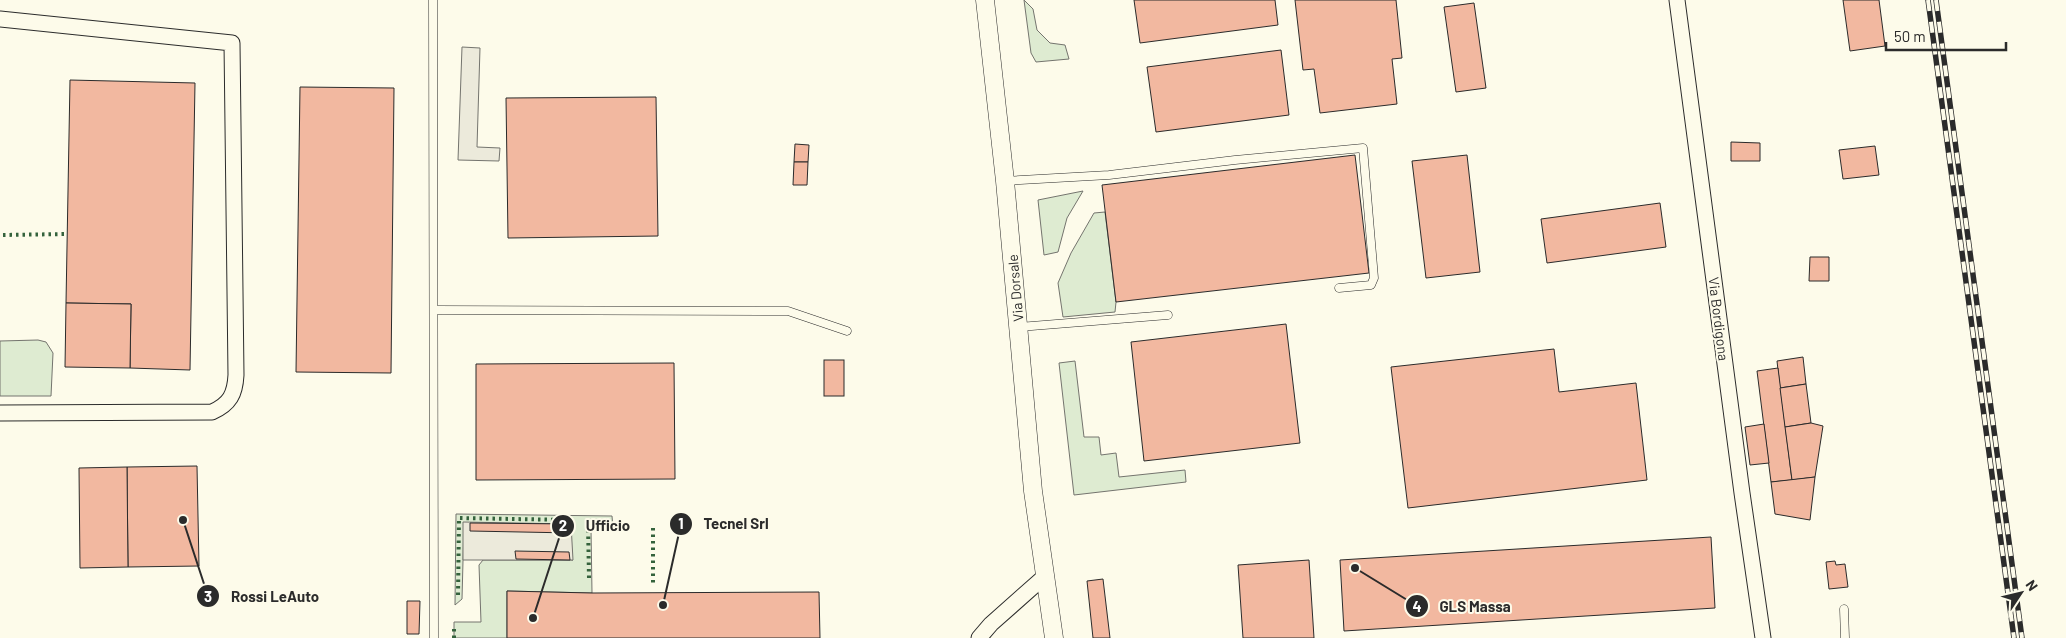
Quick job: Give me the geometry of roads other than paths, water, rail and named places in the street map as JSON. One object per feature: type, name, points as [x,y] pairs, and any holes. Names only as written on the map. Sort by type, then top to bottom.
[{"type":"street","name":"Via Dorsale","points":[[985,0],[1019,327],[1032,491],[1054,638]]},
{"type":"street","name":"Via Bordigona","points":[[1677,0],[1742,493],[1764,638]]},
{"type":"street","points":[[0,19],[232,43],[236,375],[232,398],[212,412],[0,413]]},
{"type":"street","points":[[979,638],[991,624],[1044,577]]},
{"type":"lane","points":[[433,0],[434,638]]},
{"type":"lane","points":[[1005,181],[1109,175],[1235,160],[1363,148],[1374,278],[1371,285],[1339,288]]},
{"type":"lane","points":[[434,310],[788,311],[847,331]]},
{"type":"lane","points":[[1019,327],[1168,315]]},
{"type":"lane","points":[[1844,610],[1845,638]]},
{"type":"railway","points":[[1928,0],[2014,638]]},
{"type":"railway","points":[[1936,0],[2022,638]]},
{"type":"place","name":"Rossi LeAuto","points":[[183,520]]},
{"type":"place","name":"GLS Massa","points":[[1355,568]]},
{"type":"place","name":"Tecnel Srl","points":[[663,605]]},
{"type":"place","name":"Ufficio","points":[[533,618]]}]
